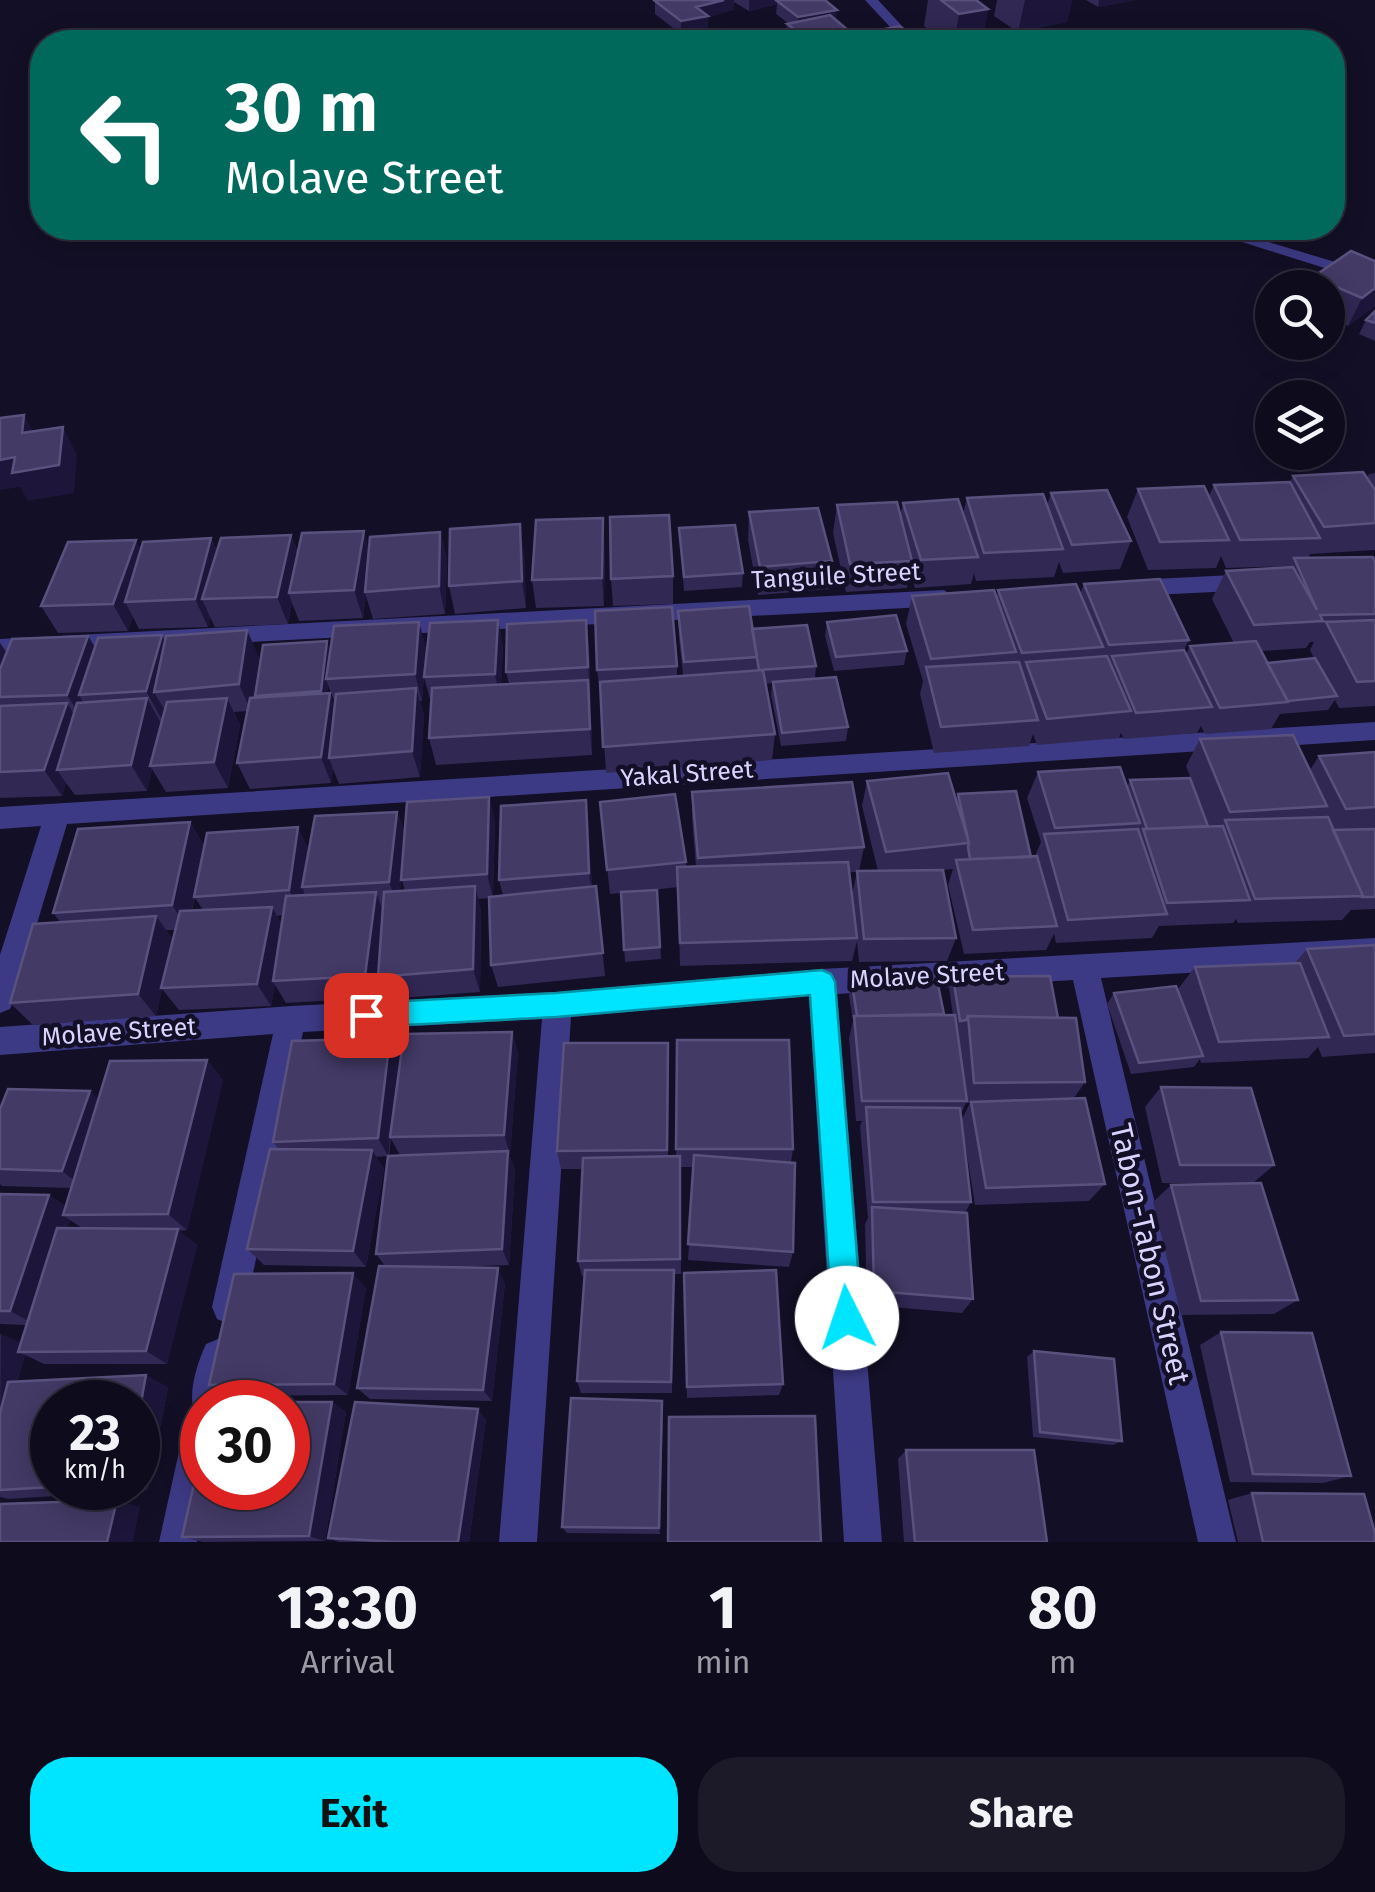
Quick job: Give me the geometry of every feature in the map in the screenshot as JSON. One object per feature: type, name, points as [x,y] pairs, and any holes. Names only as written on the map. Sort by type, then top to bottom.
[{"type":"street","points":[[871,0],[900,30]]},
{"type":"street","points":[[1245,240],[1375,280]]},
{"type":"street","points":[[1116,589],[1275,580]]},
{"type":"street","name":"Tanguile Street","points":[[0,647],[976,596]]},
{"type":"street","name":"Yakal Street","points":[[0,818],[1375,731]]},
{"type":"street","points":[[0,1000],[58,814]]},
{"type":"street","name":"Molave Street","points":[[0,1042],[290,1019],[556,1005],[822,982],[1375,950]]},
{"type":"street","name":"Tabon-Tabon Street","points":[[1084,966],[1217,1542]]},
{"type":"street","points":[[822,982],[864,1542]]},
{"type":"street","points":[[518,1542],[556,1005]]},
{"type":"street","points":[[213,1380],[290,1019]]},
{"type":"street","points":[[178,1542],[185,1510]]},
{"type":"building","points":[[724,0],[696,7],[708,16],[681,21],[655,1]]},
{"type":"building","points":[[825,0],[837,10],[798,17],[777,1]]},
{"type":"building","points":[[941,0],[976,0],[988,9],[959,14]]},
{"type":"building","points":[[830,15],[848,30],[795,30],[787,24]]},
{"type":"building","points":[[1351,251],[1375,261],[1375,288],[1362,298],[1345,291],[1345,270],[1323,270]]},
{"type":"building","points":[[24,415],[22,433],[63,427],[59,465],[12,473],[15,457],[0,460],[0,418]]},
{"type":"building","points":[[1363,472],[1375,490],[1375,523],[1324,527],[1293,476]]},
{"type":"building","points":[[1290,482],[1320,538],[1240,540],[1214,485]]},
{"type":"building","points":[[1204,486],[1229,540],[1160,542],[1138,489]]},
{"type":"building","points":[[1107,490],[1131,541],[1072,545],[1051,493]]},
{"type":"building","points":[[1043,494],[1063,549],[984,553],[967,498]]},
{"type":"building","points":[[958,499],[978,557],[921,560],[903,503]]},
{"type":"building","points":[[897,502],[912,561],[850,564],[837,505]]},
{"type":"building","points":[[818,508],[832,561],[760,567],[749,512]]},
{"type":"building","points":[[669,515],[673,576],[611,579],[610,517]]},
{"type":"building","points":[[603,518],[602,578],[532,580],[536,520]]},
{"type":"building","points":[[520,524],[522,581],[449,586],[450,529]]},
{"type":"building","points":[[735,525],[743,573],[684,577],[679,528]]},
{"type":"building","points":[[364,531],[354,590],[289,593],[302,533]]},
{"type":"building","points":[[440,532],[439,586],[365,592],[370,537]]},
{"type":"building","points":[[291,535],[277,597],[202,599],[221,538]]},
{"type":"building","points":[[211,538],[195,599],[125,602],[143,542]]},
{"type":"building","points":[[136,540],[113,604],[41,606],[68,542]]},
{"type":"building","points":[[1373,557],[1375,614],[1320,615],[1323,621],[1254,625],[1226,571],[1293,567],[1317,610],[1294,558]]},
{"type":"building","points":[[1160,579],[1189,640],[1109,645],[1084,584]]},
{"type":"building","points":[[1076,584],[1103,647],[1022,653],[998,590]]},
{"type":"building","points":[[994,590],[1016,652],[931,659],[912,596]]},
{"type":"building","points":[[749,606],[757,657],[684,662],[678,611]]},
{"type":"building","points":[[672,607],[677,666],[597,670],[595,611]]},
{"type":"building","points":[[896,615],[907,651],[836,657],[827,622]]},
{"type":"building","points":[[498,620],[495,674],[424,677],[430,623]]},
{"type":"building","points":[[586,620],[588,667],[506,672],[507,624]]},
{"type":"building","points":[[1375,620],[1375,681],[1357,682],[1326,622]]},
{"type":"building","points":[[419,622],[415,674],[326,679],[334,626]]},
{"type":"building","points":[[807,625],[816,666],[759,670],[752,629]]},
{"type":"building","points":[[247,630],[239,684],[154,692],[166,636]]},
{"type":"building","points":[[162,635],[146,691],[79,695],[98,638]]},
{"type":"building","points":[[88,636],[67,695],[0,697],[0,669],[12,639]]},
{"type":"building","points":[[327,641],[321,691],[255,696],[263,645]]},
{"type":"building","points":[[1256,641],[1288,702],[1220,708],[1190,646]]},
{"type":"building","points":[[1184,650],[1212,707],[1136,713],[1112,656]]},
{"type":"building","points":[[1107,656],[1131,711],[1047,719],[1026,662]]},
{"type":"building","points":[[1315,658],[1337,696],[1288,701],[1267,663]]},
{"type":"building","points":[[1019,662],[1038,720],[941,727],[926,667]]},
{"type":"building","points":[[763,670],[775,734],[603,747],[600,682]]},
{"type":"building","points":[[836,677],[848,727],[782,733],[773,682]]},
{"type":"building","points":[[588,680],[590,729],[429,738],[432,688]]},
{"type":"building","points":[[416,688],[412,751],[329,758],[336,694]]},
{"type":"building","points":[[330,693],[321,757],[237,763],[250,698]]},
{"type":"building","points":[[147,698],[131,765],[57,770],[77,703]]},
{"type":"building","points":[[227,698],[214,762],[150,766],[167,702]]},
{"type":"building","points":[[67,703],[44,770],[0,772],[0,706]]},
{"type":"building","points":[[1293,735],[1327,806],[1230,812],[1200,739]]},
{"type":"building","points":[[1375,752],[1375,807],[1346,809],[1319,756]]},
{"type":"building","points":[[1120,767],[1140,823],[1055,828],[1038,772]]},
{"type":"building","points":[[948,773],[969,843],[886,852],[867,781]]},
{"type":"building","points":[[1190,778],[1208,826],[1147,829],[1130,780]]},
{"type":"building","points":[[852,782],[864,847],[698,858],[692,792]]},
{"type":"building","points":[[1016,791],[1031,857],[970,859],[958,794]]},
{"type":"building","points":[[675,794],[686,862],[607,870],[600,802]]},
{"type":"building","points":[[489,797],[487,874],[401,880],[407,802]]},
{"type":"building","points":[[586,800],[589,873],[499,880],[501,806]]},
{"type":"building","points":[[397,812],[389,882],[302,887],[315,816]]},
{"type":"building","points":[[1328,817],[1363,896],[1255,899],[1225,820]]},
{"type":"building","points":[[190,822],[172,905],[53,913],[78,829]]},
{"type":"building","points":[[1223,826],[1250,900],[1167,903],[1143,829]]},
{"type":"building","points":[[298,827],[289,890],[194,897],[207,833]]},
{"type":"building","points":[[1138,829],[1167,914],[1068,920],[1044,834]]},
{"type":"building","points":[[1375,829],[1375,897],[1361,897],[1333,830]]},
{"type":"building","points":[[1037,856],[1057,926],[973,930],[956,860]]},
{"type":"building","points":[[848,862],[857,938],[680,943],[677,867]]},
{"type":"building","points":[[943,870],[956,938],[864,939],[857,871]]},
{"type":"building","points":[[475,886],[473,969],[378,977],[384,892]]},
{"type":"building","points":[[596,886],[603,953],[491,965],[489,897]]},
{"type":"building","points":[[657,890],[660,947],[624,950],[621,892]]},
{"type":"building","points":[[376,892],[365,976],[273,981],[286,896]]},
{"type":"building","points":[[272,907],[257,984],[161,988],[180,911]]},
{"type":"building","points":[[156,916],[138,994],[10,1003],[33,924]]},
{"type":"building","points":[[1375,945],[1375,1034],[1344,1036],[1307,949]]},
{"type":"building","points":[[1300,963],[1329,1037],[1219,1042],[1195,967]]},
{"type":"building","points":[[1050,976],[1058,1018],[968,1016],[960,1021],[953,977]]},
{"type":"building","points":[[937,980],[944,1014],[857,1016],[852,984]]},
{"type":"building","points":[[1176,986],[1203,1056],[1139,1063],[1114,993]]},
{"type":"building","points":[[955,1015],[967,1101],[862,1101],[854,1016]]},
{"type":"building","points":[[968,1016],[1076,1018],[1085,1082],[974,1083]]},
{"type":"building","points":[[512,1032],[504,1135],[390,1137],[404,1034]]},
{"type":"building","points":[[390,1038],[378,1138],[273,1142],[292,1041]]},
{"type":"building","points":[[677,1040],[789,1040],[793,1149],[676,1149]]},
{"type":"building","points":[[564,1043],[668,1043],[667,1150],[557,1151]]},
{"type":"building","points":[[207,1060],[168,1214],[63,1215],[110,1061]]},
{"type":"building","points":[[1161,1087],[1251,1088],[1274,1165],[1180,1165]]},
{"type":"building","points":[[8,1089],[90,1091],[62,1171],[0,1169],[0,1109]]},
{"type":"building","points":[[1085,1098],[1105,1184],[986,1188],[971,1102]]},
{"type":"building","points":[[866,1107],[960,1108],[971,1202],[873,1202]]},
{"type":"building","points":[[270,1149],[372,1150],[353,1251],[247,1249]]},
{"type":"building","points":[[508,1151],[502,1249],[376,1254],[388,1156]]},
{"type":"building","points":[[694,1155],[795,1163],[793,1252],[688,1244]]},
{"type":"building","points":[[680,1156],[680,1259],[578,1261],[583,1158]]},
{"type":"building","points":[[1261,1183],[1298,1300],[1201,1301],[1171,1185]]},
{"type":"building","points":[[0,1194],[49,1195],[10,1311],[0,1311]]},
{"type":"building","points":[[872,1207],[967,1213],[973,1299],[874,1291]]},
{"type":"building","points":[[57,1228],[178,1229],[146,1351],[18,1352]]},
{"type":"building","points":[[379,1266],[498,1268],[483,1390],[357,1388]]},
{"type":"building","points":[[585,1270],[674,1270],[671,1382],[577,1381]]},
{"type":"building","points":[[776,1270],[783,1384],[687,1387],[684,1273]]},
{"type":"building","points":[[353,1273],[334,1384],[310,1384],[310,1380],[210,1380],[234,1274]]},
{"type":"building","points":[[1221,1332],[1312,1333],[1351,1476],[1253,1474]]},
{"type":"building","points":[[1034,1351],[1114,1359],[1122,1441],[1040,1432]]},
{"type":"building","points":[[146,1375],[145,1380],[47,1380]]},
{"type":"building","points":[[30,1381],[30,1488],[0,1490],[0,1413],[8,1382]]},
{"type":"building","points":[[571,1398],[662,1401],[659,1528],[562,1527]]},
{"type":"building","points":[[310,1402],[332,1402],[309,1536],[182,1537],[188,1510],[310,1510]]},
{"type":"building","points":[[355,1402],[478,1409],[458,1542],[328,1538]]},
{"type":"building","points":[[815,1416],[821,1542],[668,1542],[669,1417]]},
{"type":"building","points":[[906,1450],[1034,1450],[1047,1542],[915,1542]]},
{"type":"building","points":[[1252,1493],[1364,1494],[1375,1542],[1263,1542]]},
{"type":"building","points":[[30,1503],[30,1510],[115,1510],[107,1542],[0,1542],[0,1504]]},
{"type":"route","points":[[366,1015],[556,1005],[822,982],[847,1318]]}]
